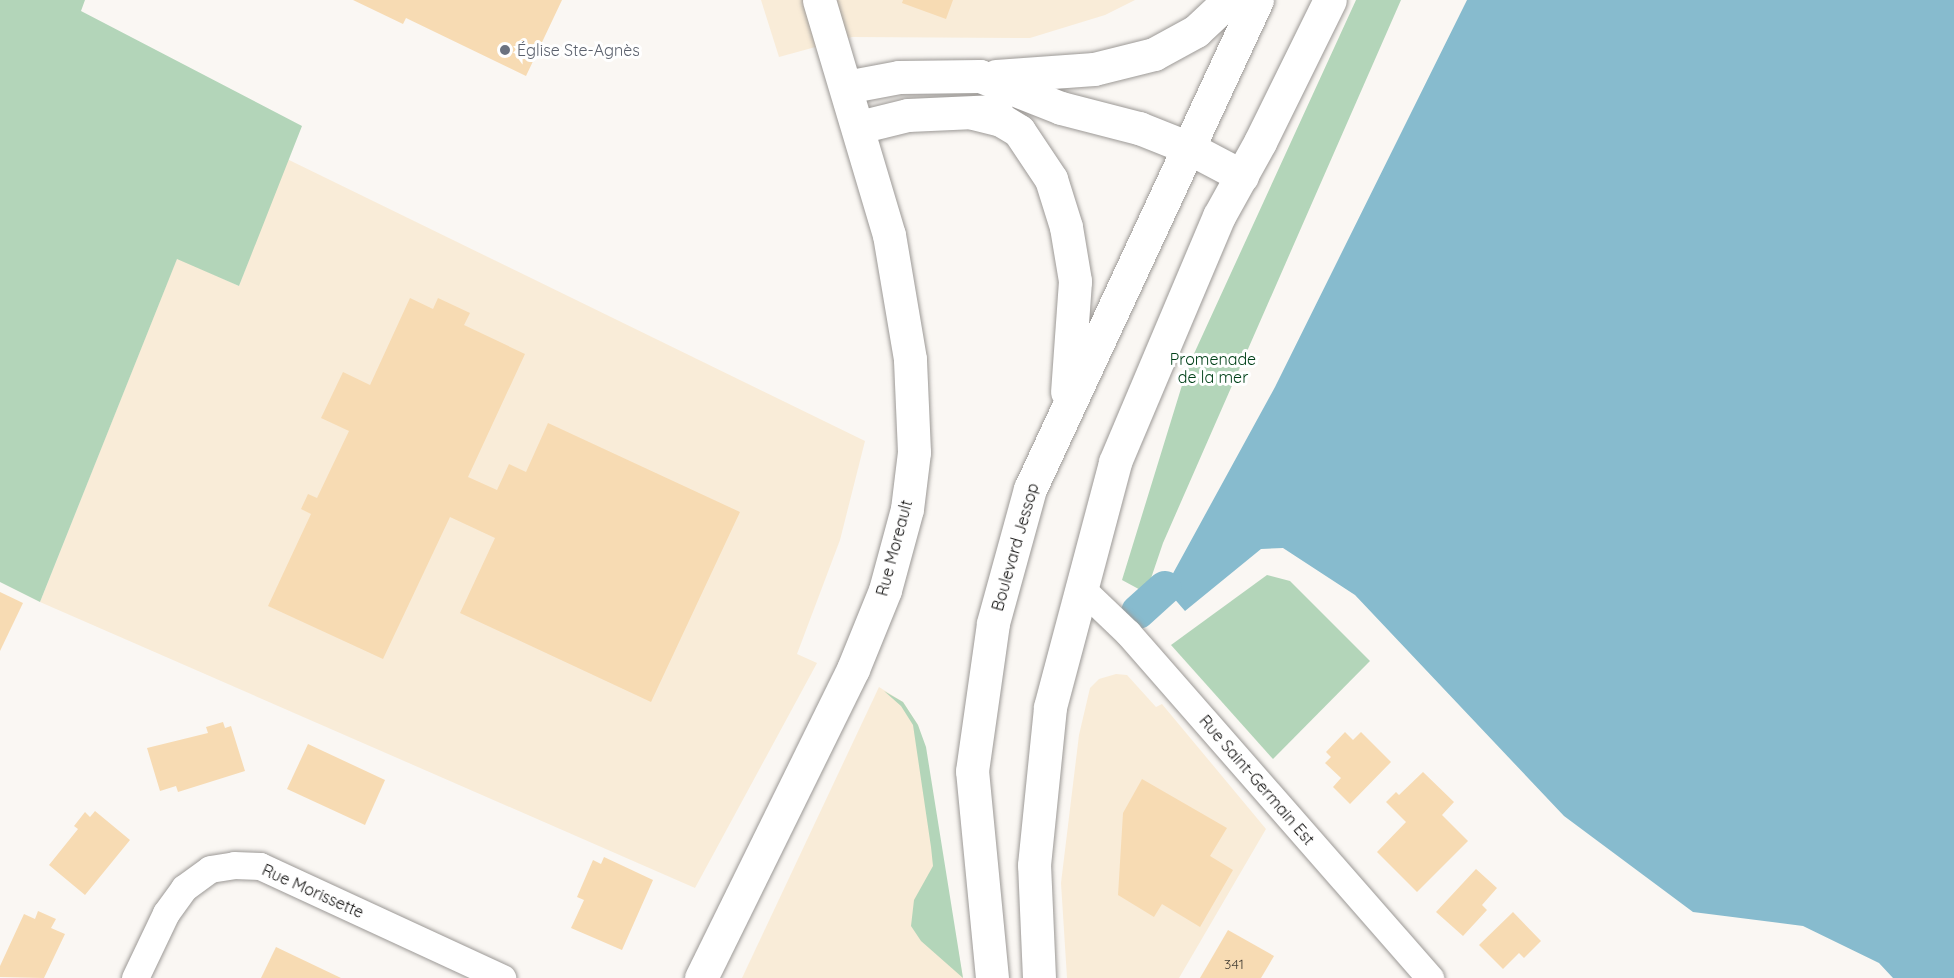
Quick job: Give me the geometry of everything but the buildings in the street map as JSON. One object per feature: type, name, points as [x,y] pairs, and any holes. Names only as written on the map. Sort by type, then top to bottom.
[{"type":"main road","points":[[819,0],[846,87],[899,77],[1044,75],[1132,61],[1175,45],[1228,0]]},
{"type":"main road","name":"Boulevard Jessop","points":[[992,978],[972,771],[993,622],[1030,489],[1257,0]]},
{"type":"main road","points":[[1039,978],[1034,865],[1049,718],[1080,587],[1115,462],[1190,281],[1330,0]]},
{"type":"main road","points":[[980,76],[1061,108],[1139,129],[1189,148],[1242,176]]},
{"type":"main road","name":"Rue Moreault","points":[[701,978],[853,669],[885,590],[907,509],[914,452],[910,359],[889,235],[846,87]]},
{"type":"main road","points":[[858,127],[908,115],[1061,108]]},
{"type":"main road","points":[[973,112],[1001,120],[1019,131],[1051,179],[1066,227],[1075,281],[1065,411]]},
{"type":"street","name":"Rue Saint-Germain Est","points":[[1080,587],[1128,633],[1430,978]]},
{"type":"street","name":"Rue Morissette","points":[[135,978],[166,913],[184,888],[210,869],[234,865],[260,866],[502,978]]},
{"type":"shaded area","points":[[761,0],[1135,0],[1105,15],[1030,38],[852,37],[779,57]]},
{"type":"shaded area","points":[[287,159],[865,441],[840,540],[797,654],[817,663],[695,888],[40,602],[177,258],[239,286]]},
{"type":"shaded area","points":[[1116,674],[1127,675],[1156,707],[1162,704],[1266,829],[1179,978],[1067,978],[1061,883],[1079,735],[1090,688],[1099,679]]},
{"type":"shaded area","points":[[879,687],[903,702],[918,725],[963,978],[742,978]]},
{"type":"green space","points":[[0,0],[85,0],[81,11],[302,126],[239,286],[177,259],[40,602],[0,582]]},
{"type":"green space","name":"Promenade de la mer","points":[[1356,0],[1401,0],[1163,543],[1146,593],[1122,580],[1187,369]]},
{"type":"green space","points":[[1267,575],[1290,581],[1370,661],[1273,759],[1171,645]]},
{"type":"green space","points":[[884,691],[903,702],[918,725],[926,747],[963,978],[921,941],[911,926],[914,900],[933,866],[931,847],[913,725],[901,706]]},
{"type":"water","points":[[1467,0],[1954,0],[1954,978],[1893,978],[1879,963],[1803,926],[1693,912],[1564,816],[1355,595],[1283,548],[1261,549],[1185,611],[1165,588],[1275,387]]},
{"type":"waterway","points":[[1138,612],[1165,588]]},
{"type":"place","name":"Église Ste-Agnès","points":[[505,50]]}]
